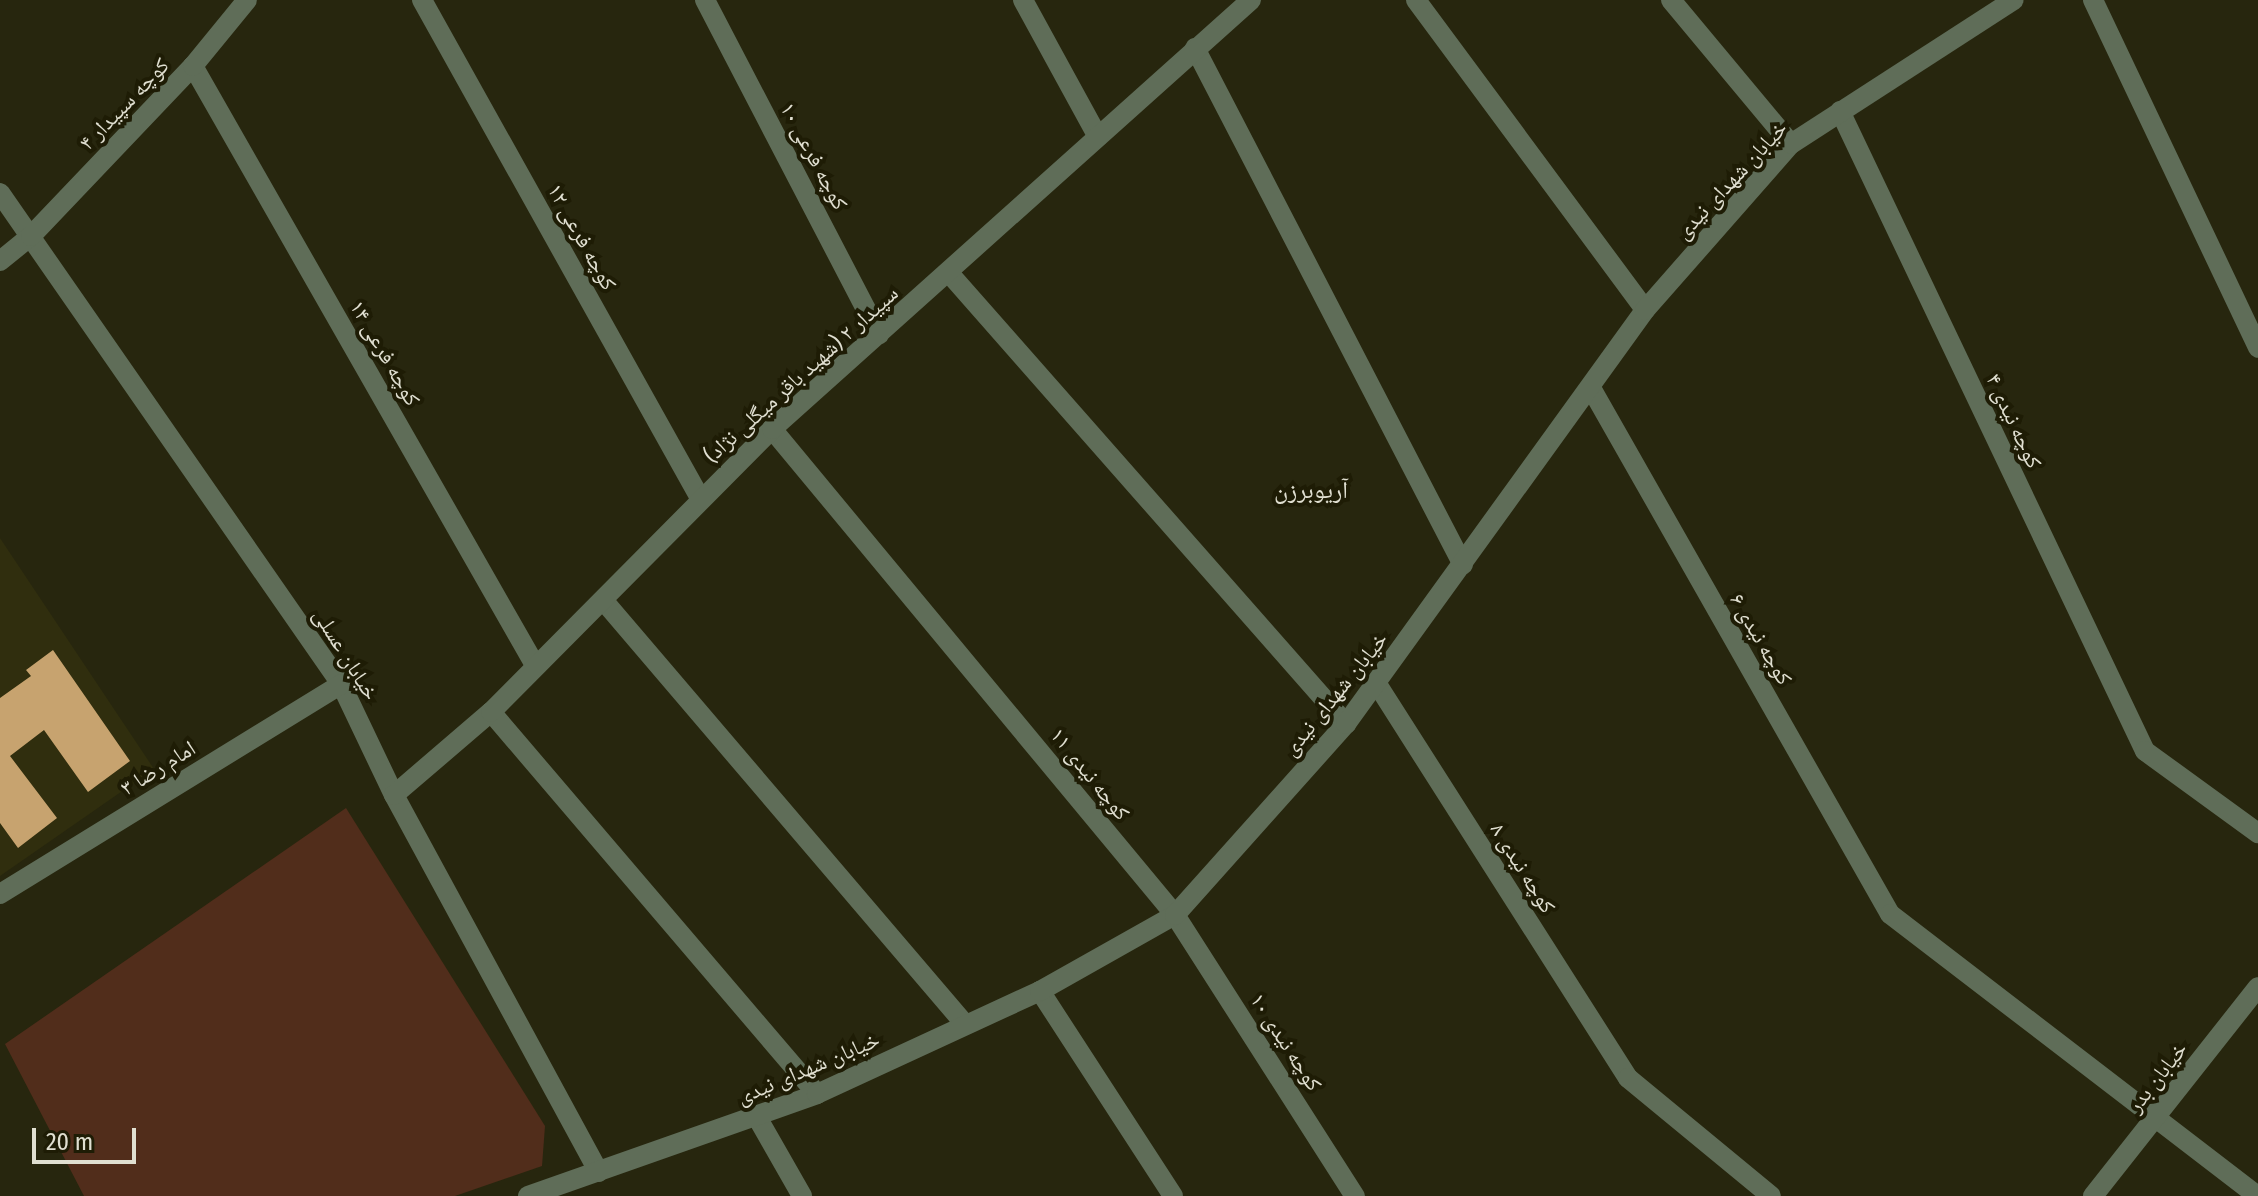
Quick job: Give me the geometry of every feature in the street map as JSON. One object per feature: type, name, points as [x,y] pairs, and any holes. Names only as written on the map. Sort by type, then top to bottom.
[{"type":"street","name":"کوچه سپیدار ۴","points":[[0,261],[31,236],[193,66],[247,0]]},
{"type":"street","name":"کوچه فرعی ۱۲","points":[[422,0],[700,498]]},
{"type":"street","name":"کوچه فرعی ۱۰","points":[[705,0],[879,334]]},
{"type":"street","points":[[1023,0],[1098,137]]},
{"type":"street","name":"سپیدار ۲ (شهید باقر میگلی نژاد)","points":[[394,795],[491,712],[700,498],[772,429],[1251,0]]},
{"type":"street","points":[[1416,0],[1645,310]]},
{"type":"street","points":[[1671,0],[1791,144]]},
{"type":"street","name":"خیابان شهدای نیدی","points":[[528,1196],[817,1094],[964,1023],[1040,991],[1175,915],[1346,724],[1645,310],[1791,144],[2014,0]]},
{"type":"street","points":[[2093,0],[2258,348]]},
{"type":"street","points":[[1195,48],[1463,565]]},
{"type":"street","name":"کوچه فرعی ۱۴","points":[[193,66],[535,665]]},
{"type":"street","name":"کوچه نیدی ۴","points":[[1840,111],[2145,751],[2258,833]]},
{"type":"street","name":"خیابان عسلی","points":[[0,193],[341,684],[394,795],[599,1172]]},
{"type":"street","points":[[949,273],[1346,724]]},
{"type":"street","name":"کوچه نیدی ۶","points":[[1591,388],[1890,914],[2157,1115]]},
{"type":"street","name":"کوچه نیدی ۱۱","points":[[772,429],[1175,915]]},
{"type":"street","points":[[603,600],[964,1023]]},
{"type":"street","name":"امام رضا ۳","points":[[0,894],[341,684]]},
{"type":"street","name":"کوچه نیدی ۸","points":[[1377,684],[1628,1078],[1771,1196]]},
{"type":"street","points":[[491,712],[817,1094]]},
{"type":"street","name":"کوچه نیدی ۱۰","points":[[1175,915],[1355,1196]]},
{"type":"street","name":"خیابان بدر","points":[[2093,1196],[2258,987]]},
{"type":"street","points":[[1040,991],[1173,1196]]},
{"type":"street","points":[[2157,1115],[2257,1196]]},
{"type":"street","points":[[757,1117],[802,1196]]},
{"type":"shaded area","points":[[0,538],[154,769],[0,876]]},
{"type":"shaded area","points":[[346,808],[545,1126],[542,1166],[455,1196],[84,1196],[5,1044]]},
{"type":"building","points":[[53,650],[130,761],[88,792],[44,730],[10,756],[57,818],[18,848],[0,823],[0,698],[31,676],[26,670]]},
{"type":"district","name":"آریو‌برزن","points":[[1311,491]]}]
